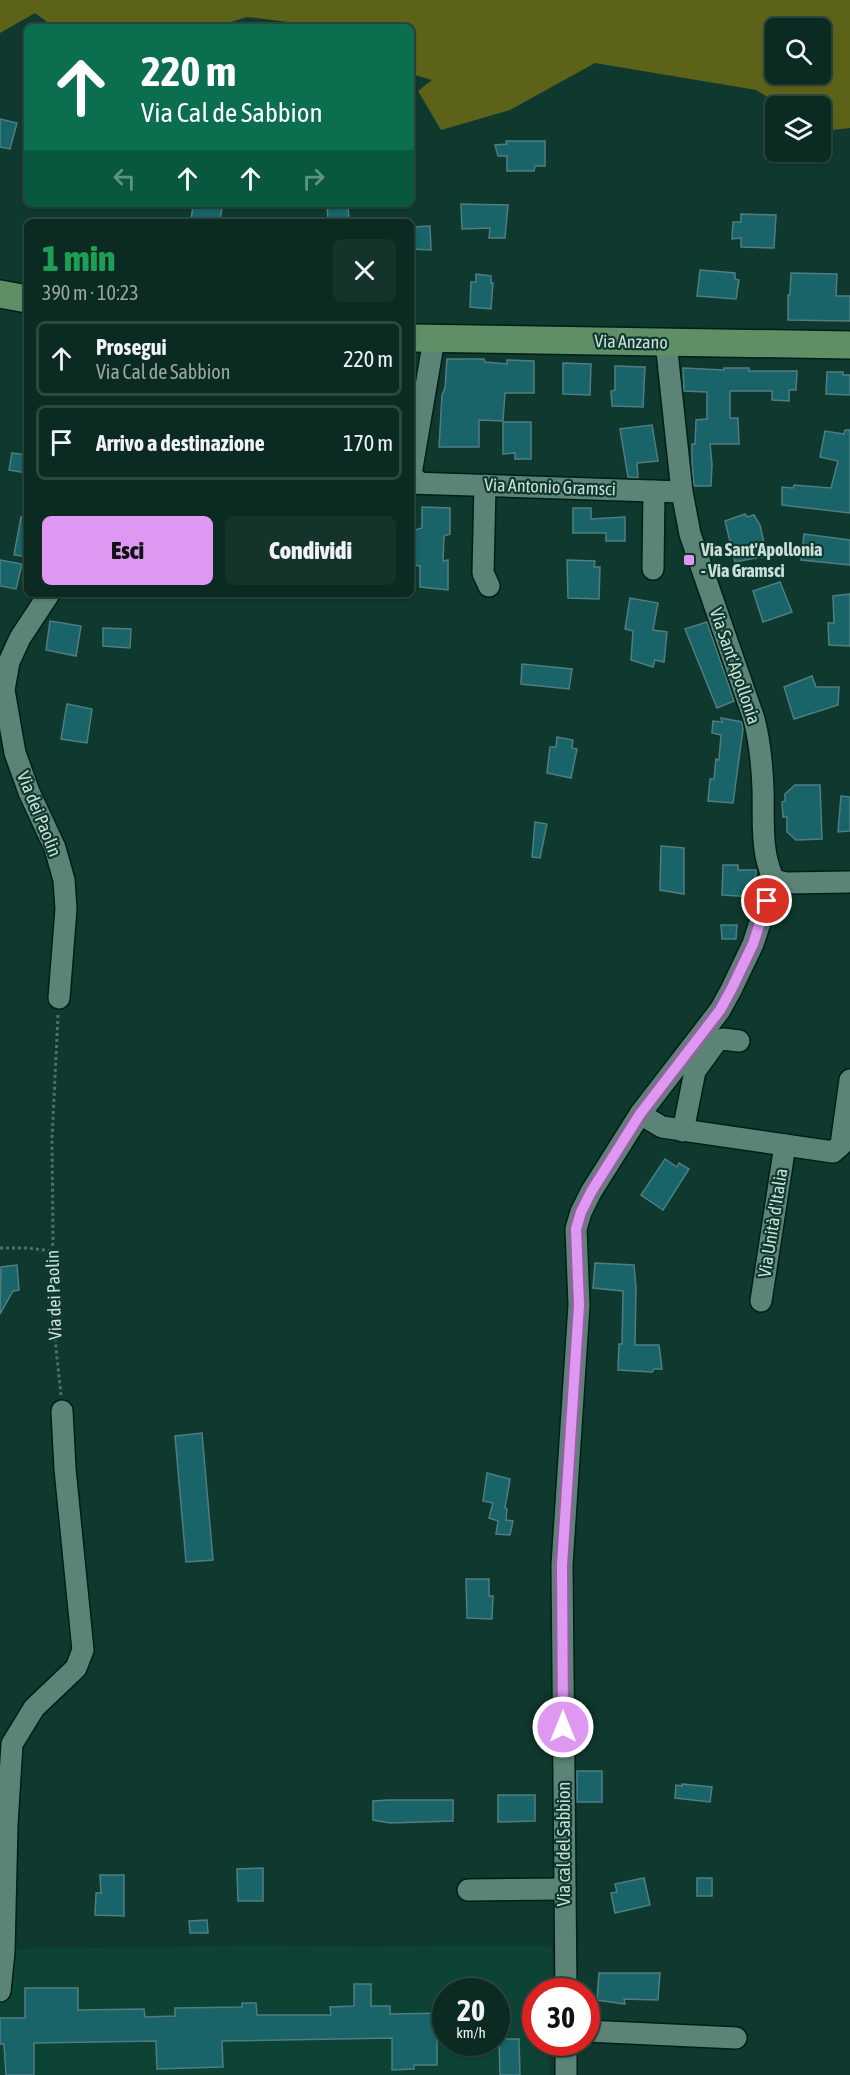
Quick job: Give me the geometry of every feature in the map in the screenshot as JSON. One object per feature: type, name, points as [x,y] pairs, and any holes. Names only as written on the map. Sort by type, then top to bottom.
[{"type":"main road","points":[[0,294],[24,298]]},
{"type":"main road","name":"Via Anzano","points":[[423,339],[850,345]]},
{"type":"street","name":"Via Antonio Gramsci","points":[[414,440],[423,339]]},
{"type":"street","name":"Via Sant'Apollonia","points":[[666,342],[682,492],[690,534],[754,719],[760,745],[764,841],[768,868],[774,880]]},
{"type":"street","name":"Via Antonio Gramsci","points":[[415,483],[682,492]]},
{"type":"street","points":[[485,485],[483,573],[489,586]]},
{"type":"street","points":[[653,569],[654,491]]},
{"type":"street","name":"Via dei Paolin","points":[[47,597],[20,638],[9,662],[4,690],[15,753],[29,792],[55,848],[64,880],[66,909],[58,998]]},
{"type":"street","points":[[640,1114],[720,1010],[753,944],[774,880],[786,883],[850,882]]},
{"type":"street","points":[[683,1131],[695,1071],[716,1042],[723,1039],[740,1041]]},
{"type":"street","name":"Via Unità d'Italia","points":[[640,1114],[662,1127],[842,1153],[841,1145],[850,1080]]},
{"type":"street","name":"Via cal del Sabbion","points":[[566,1978],[562,1565],[579,1305],[576,1229],[591,1192],[640,1114]]},
{"type":"street","name":"Via Unità d'Italia","points":[[761,1301],[785,1145]]},
{"type":"street","points":[[0,1990],[4,1952],[7,1824],[12,1744],[34,1708],[76,1668],[83,1650],[65,1469],[62,1411]]},
{"type":"street","points":[[468,1890],[565,1889]]},
{"type":"street","points":[[600,2032],[736,2038]]},
{"type":"street","points":[[566,2056],[566,2075]]},
{"type":"path","name":"Via dei Paolin","points":[[58,998],[52,1140],[50,1291],[62,1411]]},
{"type":"path","points":[[0,1248],[52,1251]]},
{"type":"shaded area","points":[[546,1946],[553,1952],[552,1978],[522,1978],[522,2056],[549,2056],[549,2075],[0,2075],[0,1991],[13,1949]]},
{"type":"green space","points":[[0,0],[850,0],[850,128],[831,130],[831,96],[766,96],[756,90],[595,63],[510,110],[441,130],[418,91],[432,80],[414,75],[414,24],[304,24],[247,17],[225,24],[50,24],[35,13],[0,33]]},
{"type":"building","points":[[0,119],[17,123],[10,149],[0,147]]},
{"type":"building","points":[[506,141],[545,141],[545,166],[535,166],[534,171],[507,171],[507,156],[498,156],[495,145],[507,144]]},
{"type":"building","points":[[461,204],[508,205],[505,238],[489,238],[490,228],[462,229]]},
{"type":"building","points":[[193,207],[222,207],[220,219],[191,219]]},
{"type":"building","points":[[327,207],[348,207],[349,219],[328,219]]},
{"type":"building","points":[[741,214],[776,215],[774,248],[741,247],[741,238],[732,239],[733,222],[741,222]]},
{"type":"building","points":[[430,226],[431,250],[414,249],[414,227]]},
{"type":"building","points":[[700,270],[735,273],[735,279],[739,280],[736,299],[697,296]]},
{"type":"building","points":[[791,273],[837,274],[836,296],[850,296],[850,321],[788,320]]},
{"type":"building","points":[[476,274],[491,276],[491,283],[493,283],[491,309],[470,307],[471,282],[476,282]]},
{"type":"building","points":[[447,359],[484,359],[485,362],[507,364],[507,360],[534,361],[534,393],[505,393],[503,421],[479,420],[479,447],[439,447]]},
{"type":"building","points":[[563,363],[591,364],[590,395],[563,394]]},
{"type":"building","points":[[615,366],[645,367],[643,407],[612,406],[611,391],[615,390]]},
{"type":"building","points":[[683,368],[797,371],[796,390],[789,390],[789,401],[772,400],[772,391],[730,391],[730,418],[738,418],[739,444],[710,444],[711,486],[694,486],[692,464],[692,444],[695,444],[696,420],[707,419],[707,392],[684,391]]},
{"type":"building","points":[[827,372],[843,372],[843,375],[850,375],[850,395],[826,394]]},
{"type":"building","points":[[503,422],[531,422],[531,459],[515,459],[515,453],[503,454]]},
{"type":"building","points":[[652,425],[658,461],[637,463],[638,478],[628,477],[620,429]]},
{"type":"building","points":[[845,430],[850,430],[850,513],[782,505],[782,487],[793,488],[794,485],[831,488],[838,461],[820,457],[825,431],[844,434]]},
{"type":"building","points":[[12,453],[24,455],[24,472],[9,470]]},
{"type":"building","points":[[422,507],[450,508],[450,534],[444,536],[443,561],[448,560],[448,590],[420,587],[420,566],[414,565],[415,530],[422,528]]},
{"type":"building","points":[[573,508],[591,508],[591,519],[625,517],[625,541],[606,541],[606,533],[573,533]]},
{"type":"building","points":[[745,514],[747,517],[754,515],[760,525],[767,556],[735,562],[725,521]]},
{"type":"building","points":[[21,517],[24,518],[24,557],[14,555]]},
{"type":"building","points":[[804,534],[850,540],[850,565],[801,560]]},
{"type":"building","points":[[0,560],[22,564],[16,589],[0,586]]},
{"type":"building","points":[[567,560],[595,561],[594,567],[600,567],[599,599],[568,598]]},
{"type":"building","points":[[780,582],[792,612],[763,622],[753,591]]},
{"type":"building","points":[[850,594],[850,646],[829,645],[828,623],[834,623],[833,596]]},
{"type":"building","points":[[630,598],[658,603],[653,630],[667,632],[664,662],[655,660],[653,667],[631,660],[633,631],[625,629]]},
{"type":"building","points":[[50,621],[81,626],[76,656],[46,650]]},
{"type":"building","points":[[707,622],[734,701],[717,708],[685,629]]},
{"type":"building","points":[[103,628],[131,629],[130,648],[103,646]]},
{"type":"building","points":[[522,664],[572,669],[569,689],[521,684]]},
{"type":"building","points":[[812,676],[816,687],[839,687],[838,705],[794,719],[784,687]]},
{"type":"building","points":[[67,704],[92,709],[87,743],[61,739]]},
{"type":"building","points":[[721,718],[742,722],[743,729],[733,803],[708,801],[710,779],[714,779],[716,759],[719,760],[721,735],[712,733],[713,721],[722,722]]},
{"type":"building","points":[[557,737],[573,740],[572,748],[577,749],[571,778],[547,773],[550,747],[556,747]]},
{"type":"building","points":[[795,785],[820,785],[822,839],[796,840],[787,832],[787,817],[783,817],[782,802],[785,801],[785,794]]},
{"type":"building","points":[[841,796],[850,797],[850,831],[838,832]]},
{"type":"building","points":[[535,822],[547,824],[540,858],[532,857]]},
{"type":"building","points":[[661,846],[684,848],[684,894],[660,890]]},
{"type":"building","points":[[723,865],[738,865],[738,870],[756,870],[754,897],[722,895]]},
{"type":"building","points":[[721,925],[737,925],[736,939],[722,939]]},
{"type":"building","points":[[665,1159],[677,1167],[679,1163],[689,1169],[663,1210],[641,1195]]},
{"type":"building","points":[[595,1263],[634,1265],[635,1345],[659,1345],[662,1369],[654,1369],[652,1372],[618,1370],[619,1344],[622,1344],[623,1291],[593,1288]]},
{"type":"building","points":[[17,1265],[19,1290],[13,1291],[0,1314],[1,1267]]},
{"type":"building","points":[[202,1433],[213,1560],[186,1562],[175,1436]]},
{"type":"building","points":[[487,1473],[510,1479],[505,1508],[507,1509],[506,1520],[513,1521],[510,1535],[496,1534],[498,1521],[489,1518],[493,1503],[483,1501]]},
{"type":"building","points":[[466,1579],[489,1579],[489,1596],[493,1596],[492,1619],[467,1618]]},
{"type":"building","points":[[577,1771],[602,1771],[602,1802],[577,1802]]},
{"type":"building","points":[[682,1784],[712,1787],[710,1802],[675,1798],[676,1785],[682,1786]]},
{"type":"building","points":[[498,1795],[535,1795],[535,1821],[498,1822]]},
{"type":"building","points":[[453,1800],[453,1821],[390,1823],[373,1820],[373,1801]]},
{"type":"building","points":[[263,1868],[263,1901],[238,1901],[237,1869]]},
{"type":"building","points":[[100,1875],[124,1875],[124,1916],[95,1915],[96,1893],[101,1893]]},
{"type":"building","points":[[644,1878],[650,1905],[615,1913],[611,1893],[617,1892],[615,1884]]},
{"type":"building","points":[[697,1878],[712,1878],[712,1896],[697,1896]]},
{"type":"building","points":[[207,1920],[208,1933],[190,1933],[189,1921]]},
{"type":"building","points":[[599,1973],[660,1973],[658,2000],[624,1999],[625,2004],[600,2000]]},
{"type":"building","points":[[354,1984],[371,1984],[371,2006],[390,2006],[390,2014],[432,2013],[432,2056],[437,2056],[437,2065],[414,2065],[414,2069],[392,2070],[392,2038],[222,2041],[223,2067],[157,2069],[156,2041],[34,2043],[34,2075],[6,2075],[4,2044],[0,2044],[0,2018],[25,2018],[25,1988],[78,1988],[78,2010],[144,2009],[145,2017],[175,2016],[175,2008],[242,2007],[242,2003],[256,2003],[257,2015],[331,2015],[330,2007],[354,2006]]},
{"type":"building","points":[[510,2039],[519,2039],[520,2075],[500,2075],[499,2056],[510,2056]]},
{"type":"place","name":"Via Sant'Apollonia - Via Gramsci","points":[[689,560]]},
{"type":"route","points":[[563,1727],[562,1565],[579,1305],[576,1229],[591,1192],[640,1114],[720,1010],[753,944],[767,901]]}]
